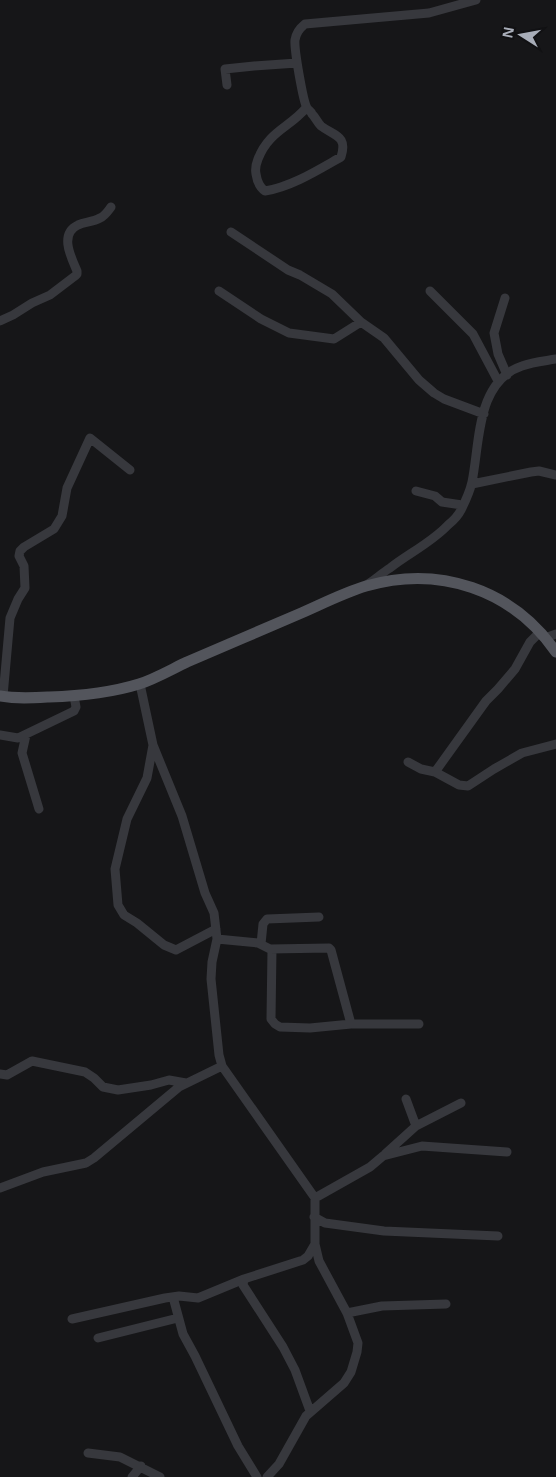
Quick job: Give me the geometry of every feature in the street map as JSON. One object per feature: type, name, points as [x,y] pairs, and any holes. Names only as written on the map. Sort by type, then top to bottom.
[{"type":"main road","points":[[1,696],[21,698],[74,696],[102,693],[140,684],[232,642],[364,587],[411,578],[432,578],[452,581],[470,586],[504,602],[547,635],[556,652]]},
{"type":"street","points":[[306,108],[272,136],[262,149],[256,164],[256,176],[259,187],[264,191],[276,189],[316,171],[341,157],[344,149],[342,142],[332,132],[319,124],[312,113],[306,108],[296,63],[295,40],[297,32],[305,24],[430,13],[476,0]]},
{"type":"street","points":[[227,85],[225,69],[296,63]]},
{"type":"street","points":[[0,321],[50,295],[77,274],[69,251],[69,231],[78,225],[99,219],[111,207]]},
{"type":"street","points":[[231,232],[288,270],[332,294],[361,322],[384,338],[419,380],[434,393],[444,399],[484,414]]},
{"type":"street","points":[[219,291],[261,319],[288,333],[334,339],[361,322]]},
{"type":"street","points":[[430,291],[473,334],[498,382]]},
{"type":"street","points":[[505,298],[494,333],[498,354],[507,375]]},
{"type":"street","points":[[364,587],[441,533],[461,511],[472,484],[476,450],[484,414],[491,391],[498,382],[522,366],[556,359]]},
{"type":"street","points":[[1,696],[10,618],[25,588],[24,566],[19,556],[20,551],[54,529],[62,516],[67,488],[90,438],[130,470]]},
{"type":"street","points":[[472,484],[539,471],[556,475]]},
{"type":"street","points":[[416,491],[435,496],[442,502],[462,505]]},
{"type":"street","points":[[435,772],[486,701],[515,670],[530,642],[547,635]]},
{"type":"street","points":[[140,684],[153,745],[182,816],[214,913],[217,939],[212,962],[211,979],[219,1055],[222,1066],[315,1198],[315,1244],[319,1261],[347,1313],[358,1343],[351,1372],[344,1383],[310,1410],[279,1464],[267,1477]]},
{"type":"street","points":[[1,737],[18,738],[74,711],[76,707],[74,696]]},
{"type":"street","points":[[26,734],[22,753],[38,809]]},
{"type":"street","points":[[408,762],[421,769],[435,772],[459,785],[468,786],[522,753],[556,744]]},
{"type":"street","points":[[153,745],[147,778],[127,819],[115,869],[118,906],[124,915],[164,945],[176,950],[216,929]]},
{"type":"street","points":[[261,944],[263,924],[267,919],[319,917]]},
{"type":"street","points":[[217,939],[261,944],[268,949],[329,948],[351,1024]]},
{"type":"street","points":[[272,949],[271,1019],[275,1024],[310,1028],[351,1024],[419,1024]]},
{"type":"street","points":[[0,1074],[7,1075],[32,1061],[85,1072],[103,1087],[118,1090],[169,1080],[186,1083]]},
{"type":"street","points":[[0,1188],[43,1172],[86,1163],[179,1087],[222,1066]]},
{"type":"street","points":[[406,1099],[416,1126]]},
{"type":"street","points":[[315,1198],[370,1167],[416,1126],[461,1103]]},
{"type":"street","points":[[383,1156],[422,1146],[507,1152]]},
{"type":"street","points":[[314,1217],[325,1223],[384,1231],[498,1236]]},
{"type":"street","points":[[72,1319],[165,1298],[179,1296],[198,1298],[244,1279],[303,1260],[308,1256],[315,1244]]},
{"type":"street","points":[[244,1279],[243,1285],[284,1346],[310,1410]]},
{"type":"street","points":[[173,1297],[182,1334],[195,1356],[238,1446],[258,1477]]},
{"type":"street","points":[[347,1313],[382,1306],[446,1304]]},
{"type":"street","points":[[98,1338],[178,1318]]},
{"type":"street","points":[[88,1452],[120,1457],[160,1477]]},
{"type":"street","points":[[132,1477],[141,1466]]}]
